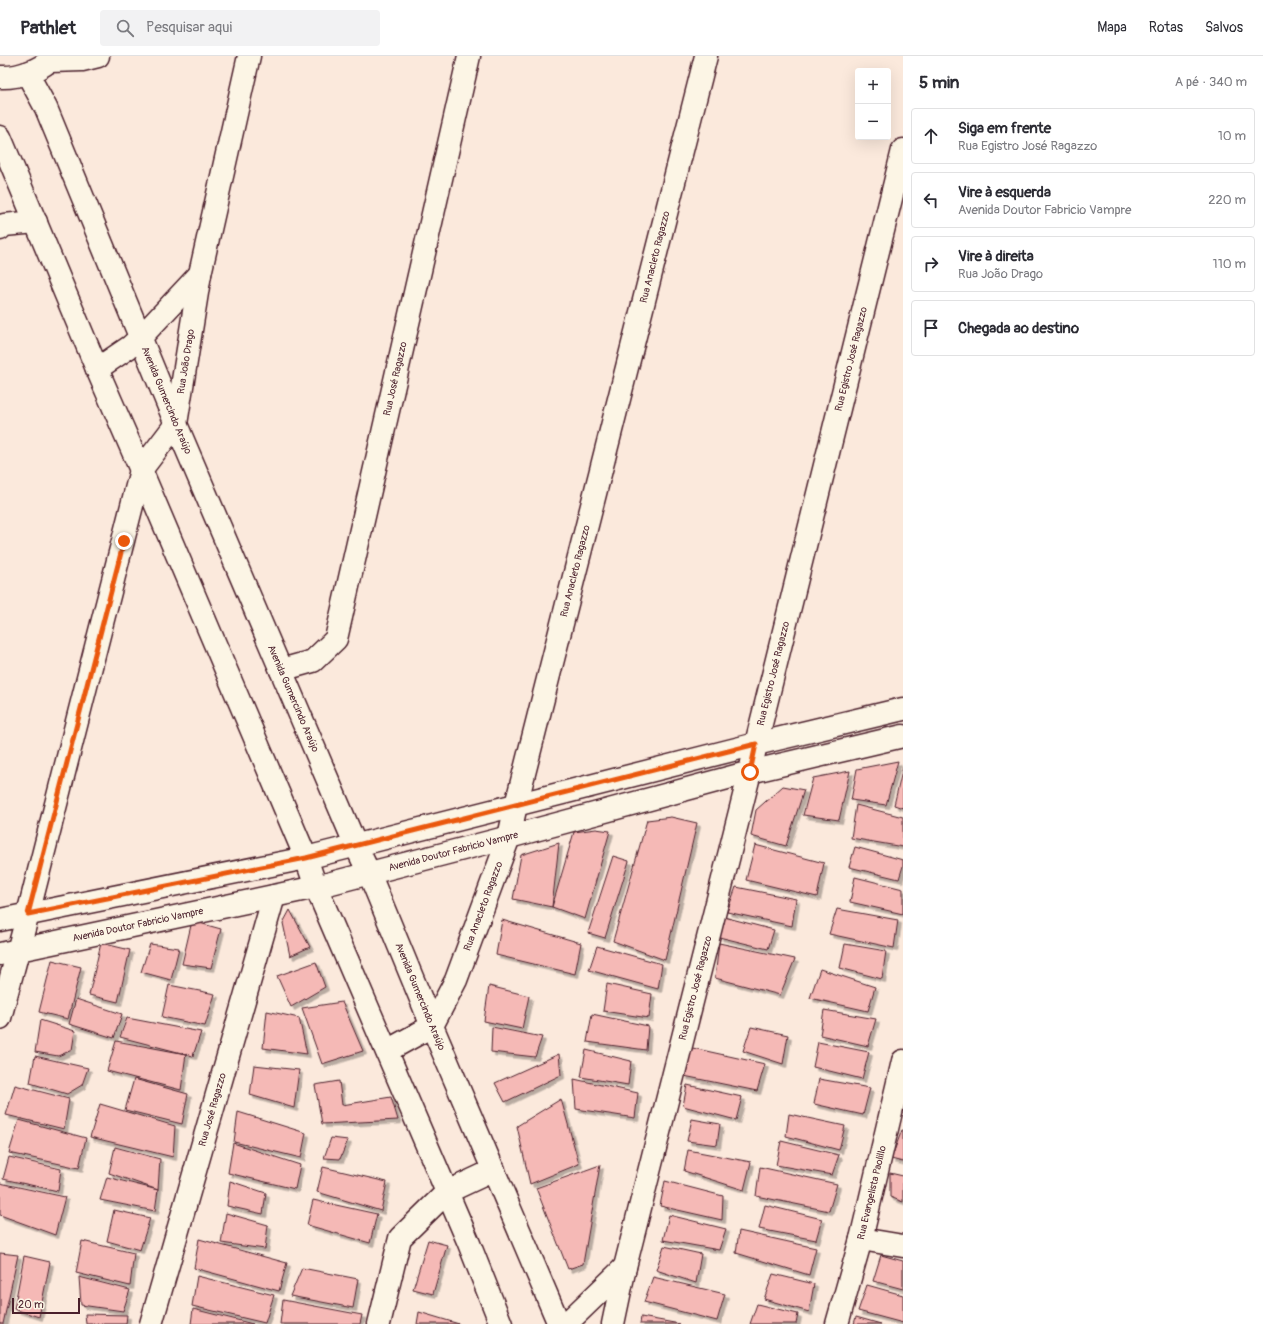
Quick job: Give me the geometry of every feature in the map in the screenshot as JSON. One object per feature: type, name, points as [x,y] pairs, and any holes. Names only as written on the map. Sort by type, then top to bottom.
[{"type":"main road","points":[[0,77],[27,73],[52,58],[82,60],[98,56]]},
{"type":"main road","name":"Rua João Drago","points":[[0,1018],[9,952],[28,914],[141,470],[176,424],[200,274],[249,56]]},
{"type":"main road","name":"Rua José Ragazzo","points":[[281,670],[313,661],[336,639],[469,56]]},
{"type":"main road","name":"Rua Anacleto Ragazzo","points":[[432,1026],[456,980],[509,837],[706,56]]},
{"type":"main road","name":"Avenida Gumercindo Araújo","points":[[27,73],[46,108],[176,424],[356,846],[369,873],[432,1026],[559,1324]]},
{"type":"main road","points":[[0,137],[502,1324]]},
{"type":"main road","name":"Rua Egistro José Ragazzo","points":[[613,1324],[625,1267],[750,772],[903,150]]},
{"type":"main road","points":[[0,229],[4,225],[36,222]]},
{"type":"main road","points":[[97,369],[141,337],[200,274]]},
{"type":"main road","points":[[0,920],[306,858],[756,744],[903,710]]},
{"type":"main road","name":"Avenida Doutor Fabricio Vampre","points":[[9,952],[316,887],[750,772],[903,736]]},
{"type":"main road","name":"Rua José Ragazzo","points":[[151,1324],[274,896]]},
{"type":"main road","points":[[386,1051],[432,1026]]},
{"type":"main road","name":"Rua Evangelista Paolillo","points":[[837,1324],[861,1239],[903,1061]]},
{"type":"main road","points":[[379,1324],[400,1238],[447,1192],[494,1170]]},
{"type":"main road","points":[[861,1239],[903,1246]]},
{"type":"main road","points":[[566,1324],[625,1267]]},
{"type":"building","points":[[898,761],[886,805],[851,800],[857,769]]},
{"type":"building","points":[[903,767],[903,808],[894,805]]},
{"type":"building","points":[[850,771],[839,820],[803,815],[813,778]]},
{"type":"building","points":[[783,786],[804,790],[786,846],[751,836],[756,810]]},
{"type":"building","points":[[856,805],[903,817],[903,847],[851,838]]},
{"type":"building","points":[[671,817],[697,823],[665,960],[613,941],[647,820]]},
{"type":"building","points":[[596,829],[610,831],[585,919],[552,907],[574,832]]},
{"type":"building","points":[[559,843],[552,907],[513,899],[521,855]]},
{"type":"building","points":[[755,845],[824,863],[817,897],[746,880]]},
{"type":"building","points":[[855,847],[903,860],[903,866],[899,879],[849,867]]},
{"type":"building","points":[[613,856],[629,861],[605,938],[588,933]]},
{"type":"building","points":[[855,877],[903,889],[903,914],[850,902]]},
{"type":"building","points":[[736,887],[796,899],[792,926],[727,912]]},
{"type":"building","points":[[837,909],[898,920],[894,948],[829,934]]},
{"type":"building","points":[[290,910],[310,947],[290,956],[283,923]]},
{"type":"building","points":[[724,917],[774,930],[768,949],[719,937]]},
{"type":"building","points":[[502,920],[581,943],[575,974],[496,955]]},
{"type":"building","points":[[192,921],[221,929],[211,968],[182,964]]},
{"type":"building","points":[[101,943],[130,950],[118,1002],[89,995]]},
{"type":"building","points":[[719,943],[795,959],[780,995],[715,978]]},
{"type":"building","points":[[150,944],[179,948],[171,980],[141,972]]},
{"type":"building","points":[[845,944],[886,951],[882,979],[840,968]]},
{"type":"building","points":[[597,946],[662,964],[658,989],[589,970]]},
{"type":"building","points":[[52,960],[81,967],[68,1019],[39,1012]]},
{"type":"building","points":[[316,962],[325,987],[291,1007],[277,976]]},
{"type":"building","points":[[820,969],[875,987],[868,1011],[810,998]]},
{"type":"building","points":[[607,984],[652,994],[649,1018],[603,1011]]},
{"type":"building","points":[[169,985],[215,994],[205,1026],[162,1017]]},
{"type":"building","points":[[489,986],[529,996],[522,1029],[484,1021]]},
{"type":"building","points":[[76,999],[122,1014],[114,1038],[69,1024]]},
{"type":"building","points":[[342,1002],[363,1051],[322,1064],[302,1008]]},
{"type":"building","points":[[824,1010],[876,1019],[868,1046],[820,1035]]},
{"type":"building","points":[[267,1011],[299,1018],[307,1054],[263,1048]]},
{"type":"building","points":[[592,1014],[648,1026],[646,1050],[587,1042]]},
{"type":"building","points":[[127,1018],[201,1032],[193,1056],[120,1037]]},
{"type":"building","points":[[40,1020],[75,1031],[72,1050],[58,1056],[35,1052]]},
{"type":"building","points":[[492,1027],[542,1037],[535,1057],[491,1052]]},
{"type":"building","points":[[751,1027],[788,1035],[783,1064],[743,1051]]},
{"type":"building","points":[[116,1041],[186,1054],[181,1090],[107,1071]]},
{"type":"building","points":[[818,1042],[869,1052],[862,1079],[813,1067]]},
{"type":"building","points":[[688,1047],[765,1064],[757,1091],[684,1076]]},
{"type":"building","points":[[586,1050],[631,1061],[628,1085],[581,1077]]},
{"type":"building","points":[[559,1054],[561,1075],[505,1102],[495,1083]]},
{"type":"building","points":[[35,1056],[88,1068],[82,1085],[67,1094],[30,1083]]},
{"type":"building","points":[[254,1065],[299,1070],[294,1108],[250,1095]]},
{"type":"building","points":[[134,1079],[188,1094],[182,1124],[125,1110]]},
{"type":"building","points":[[574,1079],[638,1093],[635,1118],[576,1109]]},
{"type":"building","points":[[819,1079],[870,1088],[863,1115],[814,1104]]},
{"type":"building","points":[[339,1081],[342,1105],[391,1097],[398,1120],[322,1124],[315,1085]]},
{"type":"building","points":[[15,1085],[69,1099],[64,1129],[6,1115]]},
{"type":"building","points":[[687,1085],[742,1097],[736,1120],[683,1106]]},
{"type":"building","points":[[561,1099],[579,1164],[530,1184],[517,1126]]},
{"type":"building","points":[[100,1104],[175,1126],[173,1157],[90,1137]]},
{"type":"building","points":[[238,1112],[306,1133],[301,1158],[234,1142]]},
{"type":"building","points":[[789,1114],[845,1126],[839,1150],[786,1136]]},
{"type":"building","points":[[692,1119],[720,1124],[717,1145],[687,1141]]},
{"type":"building","points":[[19,1120],[86,1138],[79,1168],[9,1153]]},
{"type":"building","points":[[903,1130],[903,1162],[891,1159]]},
{"type":"building","points":[[331,1138],[348,1140],[340,1159],[324,1158]]},
{"type":"building","points":[[781,1141],[839,1155],[832,1175],[776,1165]]},
{"type":"building","points":[[233,1143],[300,1165],[295,1189],[228,1173]]},
{"type":"building","points":[[115,1147],[160,1159],[158,1190],[109,1173]]},
{"type":"building","points":[[688,1150],[751,1162],[744,1190],[684,1171]]},
{"type":"building","points":[[9,1157],[61,1169],[58,1191],[3,1179]]},
{"type":"building","points":[[600,1165],[583,1264],[568,1269],[536,1188]]},
{"type":"building","points":[[323,1167],[387,1182],[381,1211],[317,1192]]},
{"type":"building","points":[[760,1167],[837,1184],[829,1211],[756,1196]]},
{"type":"building","points":[[890,1173],[903,1176],[903,1202],[890,1197]]},
{"type":"building","points":[[107,1177],[158,1190],[155,1211],[100,1200]]},
{"type":"building","points":[[230,1181],[266,1193],[263,1214],[227,1206]]},
{"type":"building","points":[[665,1181],[723,1196],[722,1220],[660,1206]]},
{"type":"building","points":[[0,1183],[65,1197],[55,1235],[0,1215]]},
{"type":"building","points":[[313,1200],[377,1214],[370,1243],[307,1225]]},
{"type":"building","points":[[765,1205],[822,1219],[816,1240],[759,1229]]},
{"type":"building","points":[[114,1210],[150,1218],[140,1250],[107,1241]]},
{"type":"building","points":[[226,1213],[268,1225],[265,1249],[221,1243]]},
{"type":"building","points":[[669,1215],[726,1229],[719,1250],[663,1240]]},
{"type":"building","points":[[739,1231],[816,1248],[809,1275],[736,1253]]},
{"type":"building","points":[[199,1239],[287,1263],[279,1291],[194,1268]]},
{"type":"building","points":[[428,1240],[447,1245],[433,1294],[413,1289]]},
{"type":"building","points":[[82,1241],[134,1253],[130,1286],[76,1273]]},
{"type":"building","points":[[664,1246],[701,1254],[696,1283],[656,1270]]},
{"type":"building","points":[[0,1253],[18,1255],[3,1324],[0,1324]]},
{"type":"building","points":[[881,1255],[903,1261],[903,1289],[873,1281]]},
{"type":"building","points":[[24,1256],[50,1262],[39,1317],[14,1309]]},
{"type":"building","points":[[302,1268],[358,1279],[353,1308],[290,1296]]},
{"type":"building","points":[[773,1274],[814,1284],[809,1312],[764,1299]]},
{"type":"building","points":[[197,1276],[274,1295],[265,1323],[192,1306]]},
{"type":"building","points":[[79,1277],[130,1290],[123,1311],[81,1305]]},
{"type":"building","points":[[653,1277],[725,1294],[717,1321],[644,1302]]},
{"type":"building","points":[[867,1285],[903,1295],[903,1323],[858,1311]]},
{"type":"building","points":[[283,1300],[362,1315],[360,1324],[280,1324]]},
{"type":"building","points":[[757,1304],[798,1314],[796,1324],[750,1324]]},
{"type":"building","points":[[193,1309],[253,1324],[191,1324]]},
{"type":"building","points":[[419,1312],[459,1324],[417,1324]]},
{"type":"building","points":[[85,1314],[127,1315],[126,1324],[86,1324]]},
{"type":"building","points":[[641,1317],[680,1324],[640,1324]]},
{"type":"building","points":[[856,1317],[881,1324],[854,1324]]},
{"type":"route","points":[[124,541],[28,914],[306,858],[756,744],[750,772]]}]
